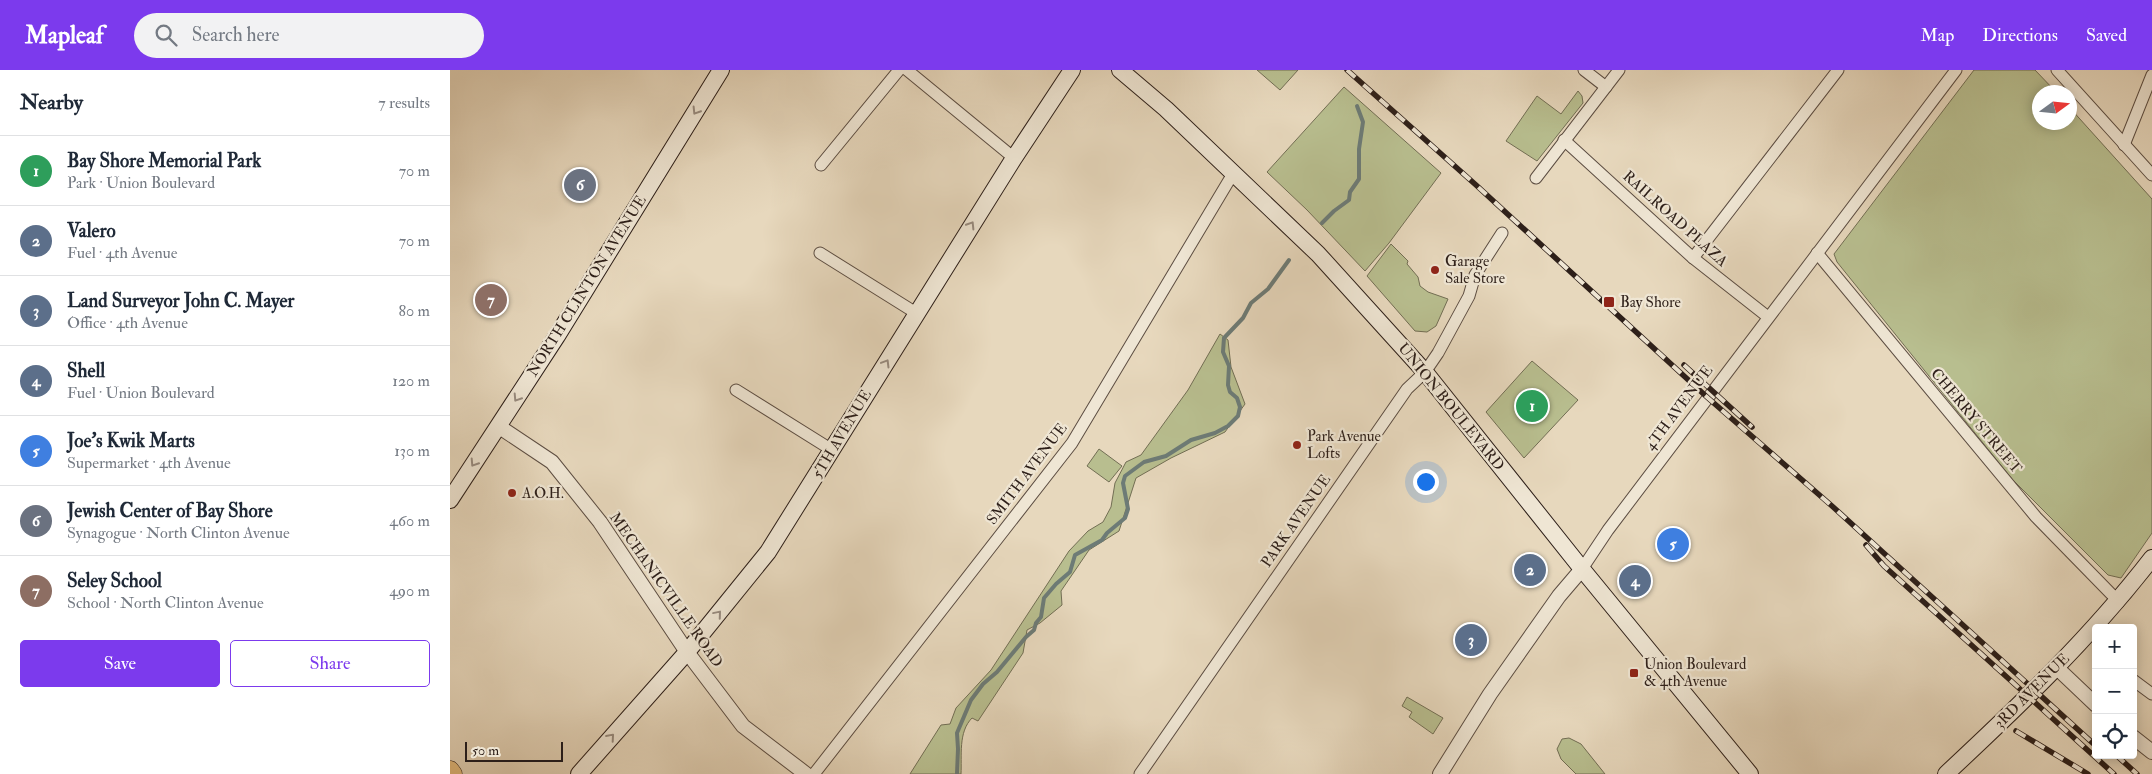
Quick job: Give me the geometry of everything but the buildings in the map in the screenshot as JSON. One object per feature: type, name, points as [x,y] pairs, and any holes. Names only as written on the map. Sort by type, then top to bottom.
[{"type":"main road","name":"NORTH CLINTON AVENUE","points":[[450,500],[557,336],[721,70]]},
{"type":"main road","name":"5TH AVENUE","points":[[579,774],[687,652],[768,552],[916,313],[1072,70]]},
{"type":"main road","name":"UNION BOULEVARD","points":[[1120,70],[1166,109],[1234,172],[1318,254],[1425,372],[1582,570],[1750,774]]},
{"type":"main road","name":"3RD AVENUE","points":[[1946,774],[2035,691],[2118,602],[2152,558]]},
{"type":"main road","points":[[450,770],[453,774]]},
{"type":"street","points":[[822,165],[899,70]]},
{"type":"street","points":[[907,70],[1014,158]]},
{"type":"street","points":[[1584,70],[1606,87]]},
{"type":"street","points":[[1536,178],[1619,70]]},
{"type":"street","points":[[1693,258],[1838,70]]},
{"type":"street","name":"4TH AVENUE","points":[[1440,774],[1490,694],[1559,596],[1582,570],[1608,530],[1956,70]]},
{"type":"street","points":[[2057,70],[2152,175]]},
{"type":"street","points":[[2124,145],[2152,75]]},
{"type":"street","name":"RAILROAD PLAZA","points":[[1564,140],[1693,258],[1768,317]]},
{"type":"street","name":"SMITH AVENUE","points":[[814,774],[1072,442],[1234,172]]},
{"type":"street","name":"PARK AVENUE","points":[[1140,774],[1407,389],[1425,372],[1438,353],[1469,296],[1475,275],[1502,233]]},
{"type":"street","points":[[820,253],[916,313]]},
{"type":"street","name":"CHERRY STREET","points":[[1817,253],[2036,517],[2118,602]]},
{"type":"street","points":[[736,390],[832,450]]},
{"type":"street","name":"MECHANICVILLE ROAD","points":[[498,426],[552,462],[600,522],[687,652],[743,726],[806,774]]},
{"type":"street","points":[[2056,667],[2092,701]]},
{"type":"street","points":[[2137,683],[2152,694]]},
{"type":"street","points":[[2137,740],[2152,752]]},
{"type":"green space","points":[[1257,70],[1298,70],[1280,90]]},
{"type":"green space","points":[[1974,70],[2035,70],[2049,85],[2032,85],[2032,130],[2077,130],[2077,116],[2152,199],[2152,533],[2121,578],[2108,575],[2012,479],[1837,262],[1834,254]]},
{"type":"green space","points":[[1344,87],[1441,173],[1389,243],[1365,271],[1307,210],[1267,172]]},
{"type":"green space","points":[[1578,91],[1582,96],[1583,103],[1537,161],[1506,141],[1537,96],[1561,114]]},
{"type":"green space","points":[[1391,244],[1408,261],[1407,264],[1418,277],[1420,286],[1428,292],[1448,299],[1436,326],[1427,332],[1415,331],[1367,276]]},
{"type":"green space","points":[[1220,334],[1228,340],[1231,367],[1245,404],[1225,432],[1171,458],[1136,478],[1119,531],[1089,550],[1061,591],[1062,605],[1040,623],[1027,630],[1023,653],[978,721],[972,718],[968,724],[962,744],[961,774],[910,774],[941,725],[950,724],[956,708],[991,670],[1069,551],[1088,531],[1103,522],[1111,507],[1115,483],[1126,462],[1141,455],[1188,390]]},
{"type":"green space","points":[[1532,361],[1578,400],[1524,458],[1486,412]]},
{"type":"green space","points":[[1099,449],[1122,466],[1109,482],[1087,466]]},
{"type":"green space","points":[[1407,697],[1443,718],[1433,734],[1409,717],[1412,712],[1402,706]]},
{"type":"green space","points":[[1569,738],[1581,744],[1605,774],[1576,774],[1561,759],[1557,749],[1562,739]]},
{"type":"waterway","points":[[1322,223],[1349,200],[1350,192],[1359,179],[1359,149],[1363,122],[1357,106]]},
{"type":"waterway","points":[[957,774],[957,733],[971,700],[983,684],[997,672],[1034,630],[1036,623],[1041,617],[1044,598],[1070,572],[1075,555],[1102,540],[1107,533],[1125,518],[1128,509],[1123,483],[1125,476],[1144,462],[1166,456],[1191,440],[1215,433],[1228,426],[1238,416],[1240,407],[1237,398],[1230,392],[1228,385],[1229,366],[1223,352],[1224,338],[1243,318],[1251,303],[1268,289],[1289,260]]},
{"type":"railway","points":[[1347,70],[1476,185],[1708,398],[1832,506],[2092,742]]},
{"type":"railway","points":[[1684,365],[1752,427]]},
{"type":"railway","points":[[1866,545],[1884,566],[2114,774]]},
{"type":"railway","points":[[2016,731],[2088,774]]},
{"type":"railway","points":[[2120,759],[2137,774]]},
{"type":"place","name":"Jewish Center of Bay Shore","points":[[580,185]]},
{"type":"place","name":"Garage Sale Store","points":[[1435,270]]},
{"type":"place","name":"Seley School","points":[[491,300]]},
{"type":"place","name":"Bay Shore","points":[[1609,302]]},
{"type":"place","name":"Bay Shore Memorial Park","points":[[1532,406]]},
{"type":"place","name":"Park Avenue Lofts","points":[[1297,445]]},
{"type":"place","name":"A.O.H.","points":[[512,493]]},
{"type":"place","name":"Joe's Kwik Marts","points":[[1673,544]]},
{"type":"place","name":"Valero","points":[[1530,570]]},
{"type":"place","name":"Shell","points":[[1635,581]]},
{"type":"place","name":"Land Surveyor John C. Mayer","points":[[1471,640]]},
{"type":"place","name":"Union Boulevard & 4th Avenue","points":[[1634,673]]}]
